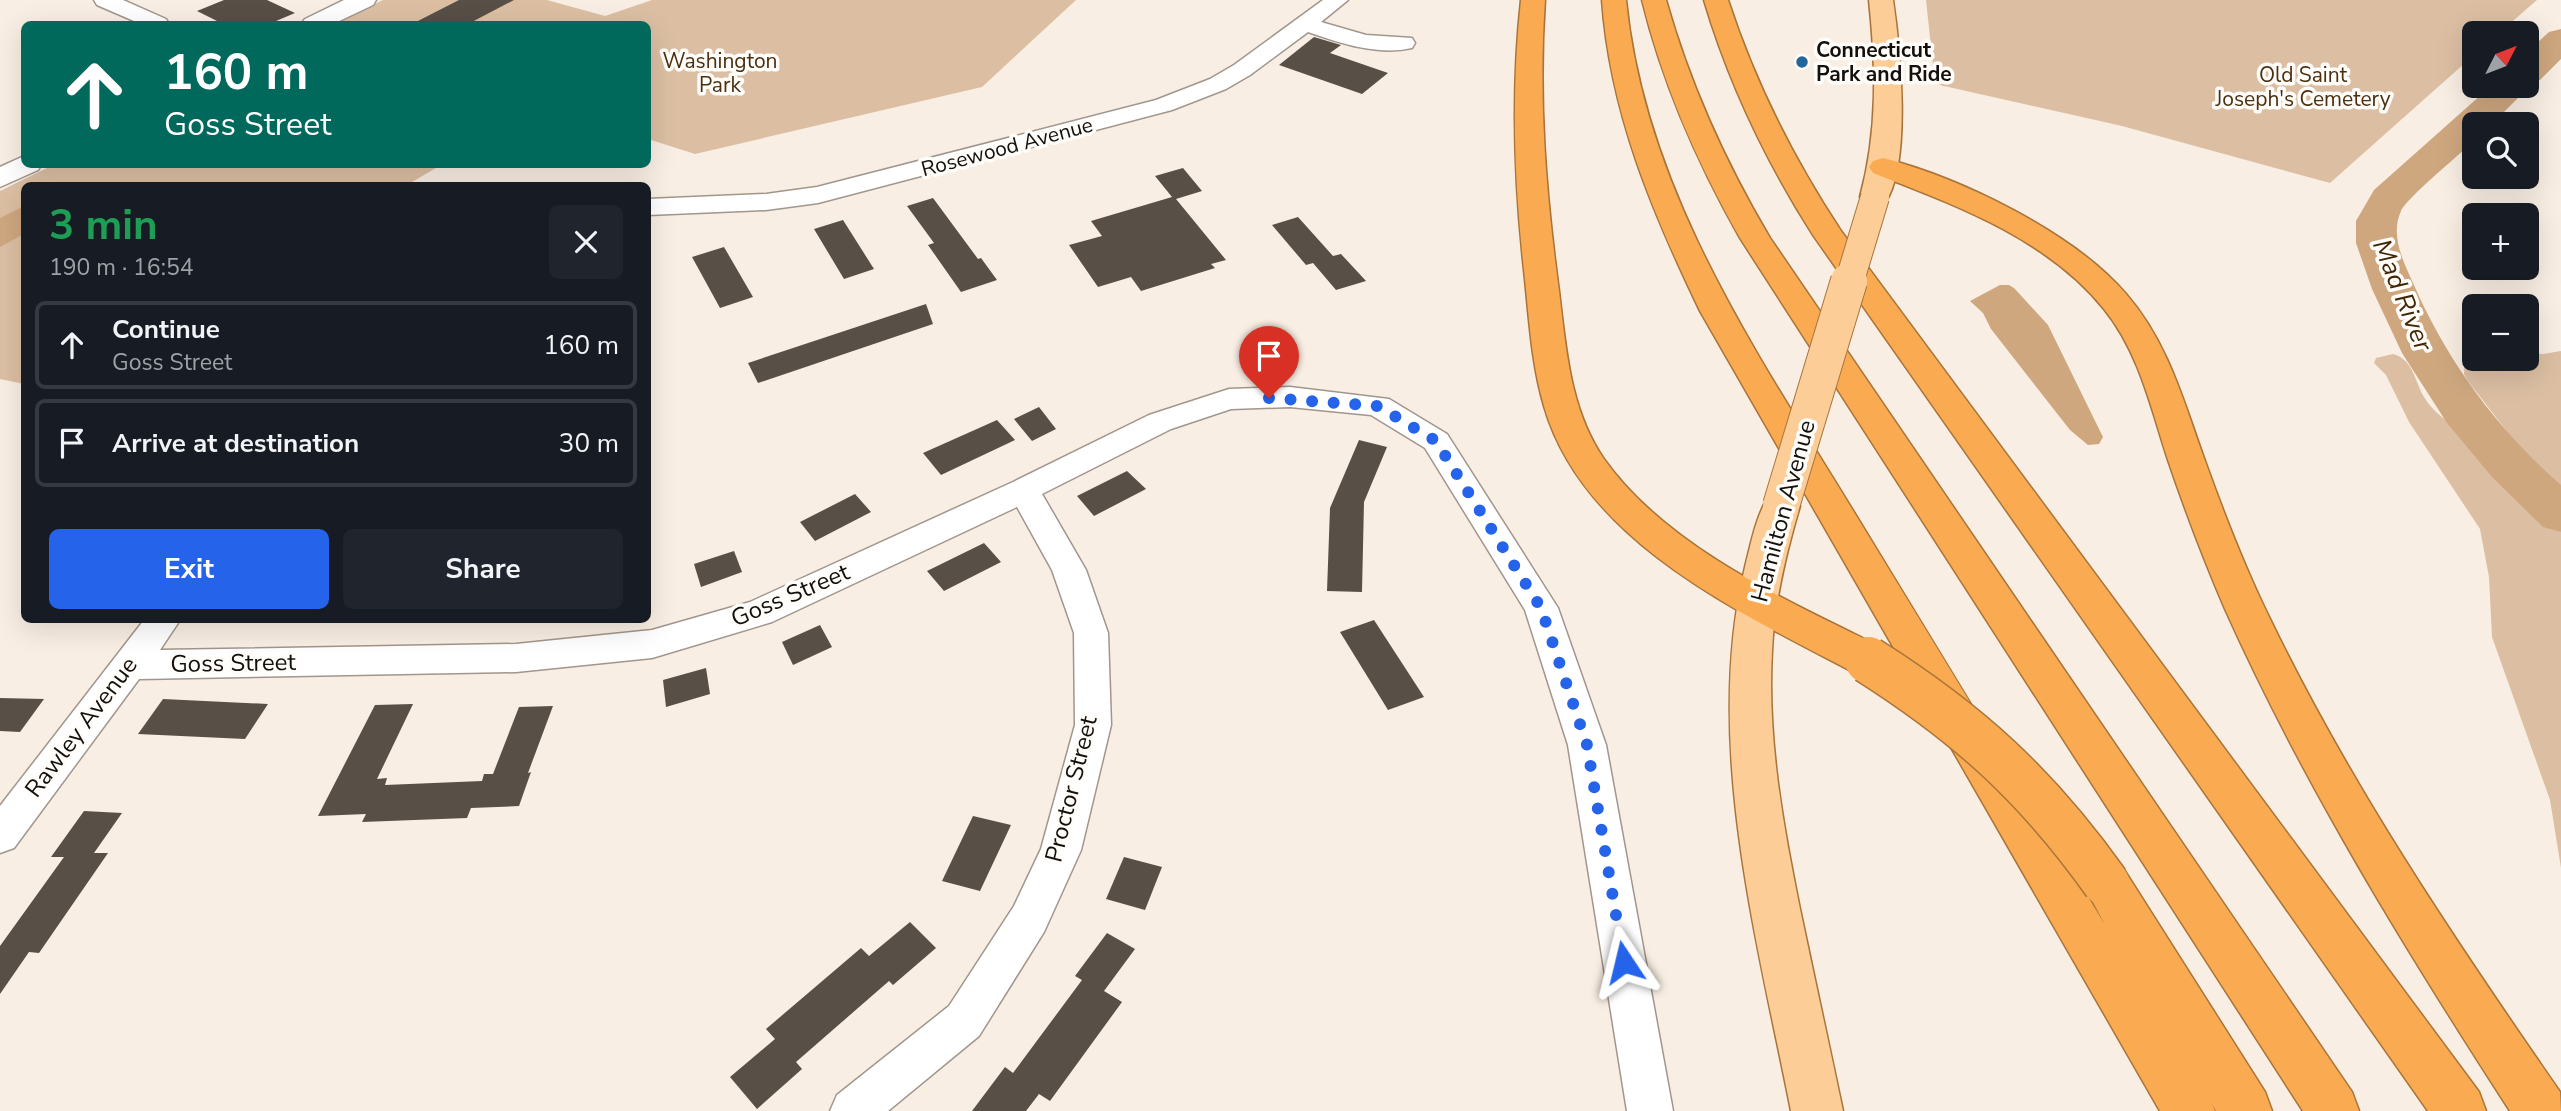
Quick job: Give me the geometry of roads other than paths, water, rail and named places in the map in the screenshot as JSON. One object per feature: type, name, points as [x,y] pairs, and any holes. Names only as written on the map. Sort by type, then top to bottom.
[{"type":"highway","points":[[1533,0],[1527,83],[1531,192],[1555,382],[1565,419],[1586,459],[1629,510],[1693,563],[1757,603],[1868,660],[1936,703],[2007,761],[2068,828],[2106,883],[2246,1111]]},
{"type":"highway","points":[[1614,0],[1621,59],[1650,163],[1666,205],[1711,300],[1738,352],[2189,1111]]},
{"type":"highway","points":[[1654,0],[1670,61],[1689,110],[1721,177],[1755,238],[2333,1111]]},
{"type":"highway","points":[[1716,0],[1735,59],[1766,128],[1828,234],[2460,1111]]},
{"type":"highway","points":[[1879,182],[1985,208],[2028,230],[2087,272],[2125,314],[2153,367],[2232,579],[2288,695],[2337,785],[2418,922],[2541,1111]]},
{"type":"main road","name":"Hamilton Avenue","points":[[1817,1111],[1784,949],[1758,792],[1750,689],[1763,566],[1879,182],[1888,85],[1881,0]]},
{"type":"street","points":[[105,0],[151,21]]},
{"type":"street","points":[[320,21],[364,0]]},
{"type":"street","name":"Rosewood Avenue","points":[[651,207],[766,202],[818,195],[1134,114],[1218,84],[1337,0]]},
{"type":"street","points":[[1306,24],[1360,42],[1381,45],[1404,43]]},
{"type":"street","points":[[0,178],[21,168]]},
{"type":"street","name":"Goss Street","points":[[127,665],[516,658],[652,644],[760,613],[1024,490],[1160,422],[1229,399],[1290,397],[1378,406],[1436,441],[1541,608],[1587,745],[1650,1111]]},
{"type":"street","name":"Proctor Street","points":[[853,1111],[964,1021],[1029,919],[1061,850],[1093,725],[1091,633],[1069,570],[1024,490]]},
{"type":"street","name":"Rawley Avenue","points":[[0,836],[161,623]]},
{"type":"waterway","name":"Mad River","points":[[2539,60],[2561,39]]},
{"type":"waterway","name":"Mad River","points":[[2499,98],[2388,199],[2377,221],[2377,243],[2384,266],[2409,321],[2444,383],[2486,439],[2561,514]]},
{"type":"place","name":"Connecticut Park and Ride","points":[[1802,62]]},
{"type":"park label","name":"Washington Park","points":[[720,73]]},
{"type":"park label","name":"Old Saint Joseph's Cemetery","points":[[2303,87]]}]
